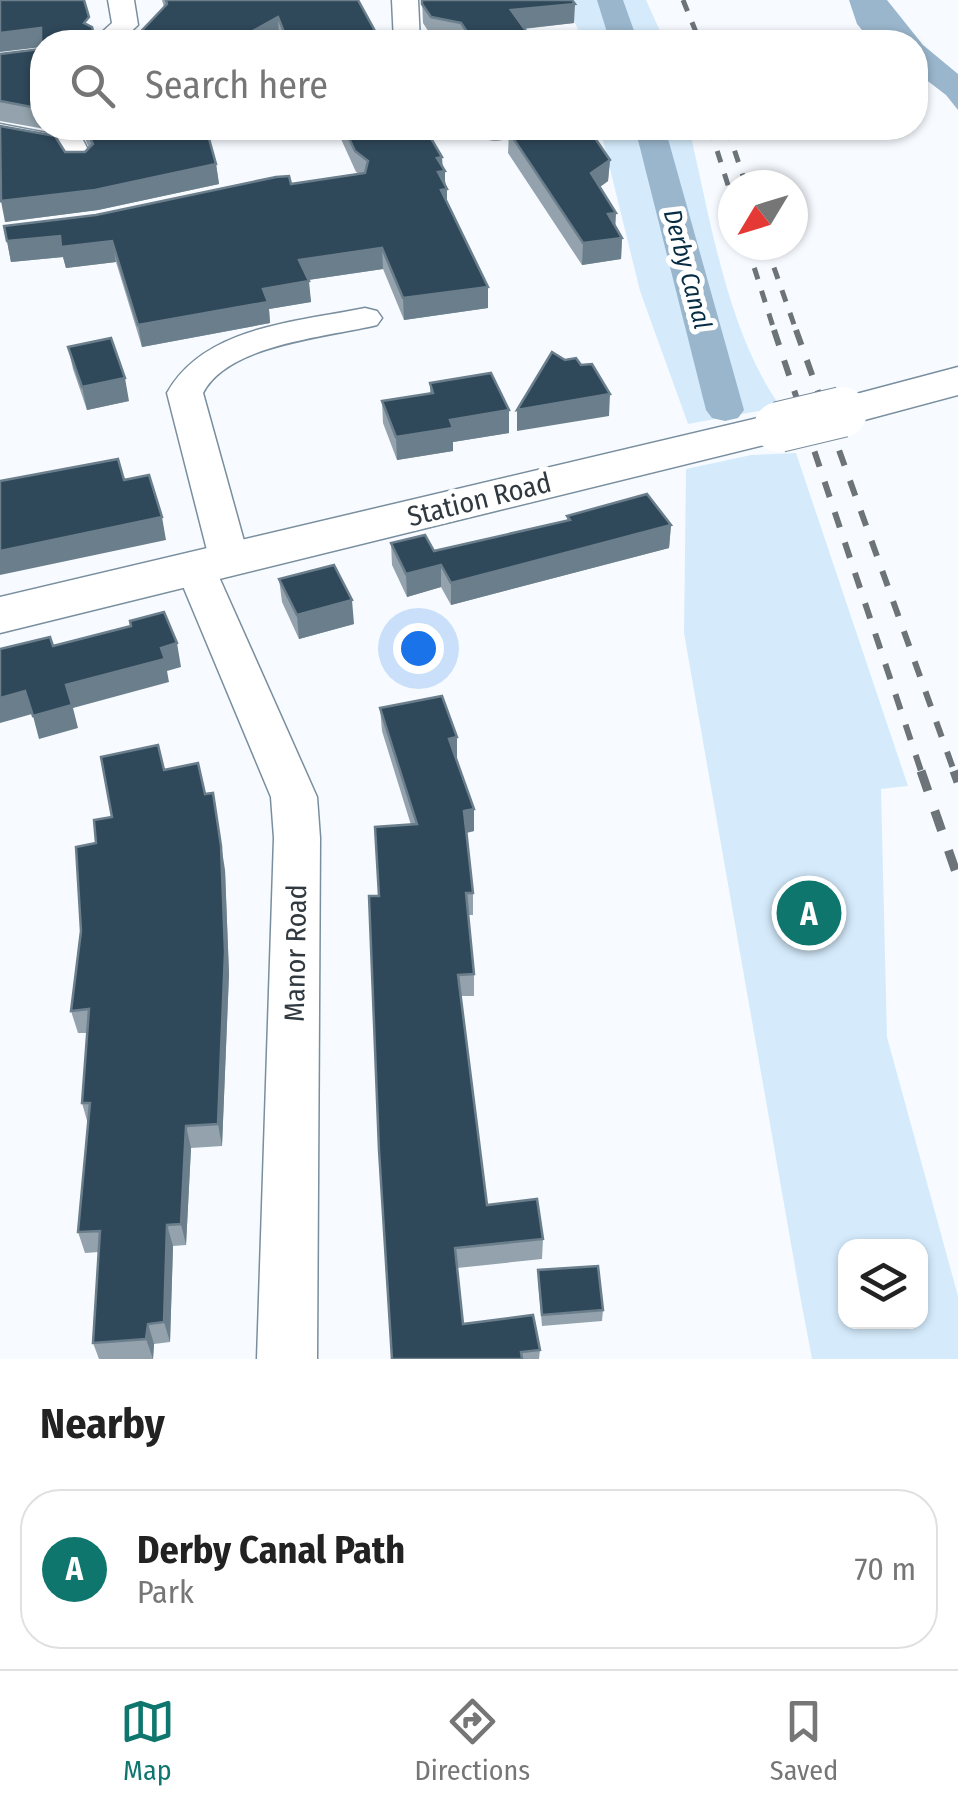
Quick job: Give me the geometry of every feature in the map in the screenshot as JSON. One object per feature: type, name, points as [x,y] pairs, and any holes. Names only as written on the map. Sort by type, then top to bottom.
[{"type":"main road","name":"Station Road","points":[[0,616],[958,381]]},
{"type":"street","points":[[119,30],[125,25],[121,0]]},
{"type":"street","points":[[405,0],[406,30]]},
{"type":"street","points":[[0,132],[30,138]]},
{"type":"street","points":[[42,140],[73,146],[79,162]]},
{"type":"street","name":"Manor Road","points":[[287,1359],[297,857],[294,797],[212,563],[186,394],[188,381],[200,368],[224,353],[366,318]]},
{"type":"shaded area","points":[[564,0],[646,0],[660,30],[578,30]]},
{"type":"shaded area","points":[[849,0],[887,0],[911,30],[862,30]]},
{"type":"shaded area","points":[[928,49],[958,74],[958,110],[928,81]]},
{"type":"shaded area","points":[[603,140],[692,140],[718,260],[734,309],[762,377],[781,407],[688,424],[640,291]]},
{"type":"shaded area","points":[[796,453],[908,786],[881,789],[887,1037],[958,1296],[958,1359],[812,1359],[684,633],[686,469],[751,455]]},
{"type":"building","points":[[0,0],[84,0],[89,17],[84,23],[93,30],[41,28],[0,33]]},
{"type":"building","points":[[166,0],[358,0],[374,30],[283,30],[278,17],[255,30],[142,30],[167,4]]},
{"type":"building","points":[[422,0],[572,0],[575,4],[511,10],[525,30],[466,30],[461,23],[431,17]]},
{"type":"building","points":[[30,50],[30,107],[0,101],[0,54]]},
{"type":"building","points":[[0,126],[30,131],[30,140],[58,140],[65,152],[85,152],[93,144],[91,140],[209,140],[216,164],[95,190],[1,201]]},
{"type":"building","points":[[350,140],[432,140],[445,171],[438,172],[447,189],[441,190],[488,287],[403,298],[382,248],[299,260],[309,281],[263,289],[268,302],[138,325],[112,241],[61,247],[60,236],[7,241],[4,226],[96,215],[276,177],[289,176],[291,184],[365,173],[368,161],[355,151]]},
{"type":"building","points":[[514,140],[596,140],[610,160],[591,173],[616,213],[608,214],[622,238],[583,243]]},
{"type":"building","points":[[111,338],[125,378],[82,387],[68,347]]},
{"type":"building","points":[[552,352],[565,360],[576,358],[581,365],[592,364],[610,394],[517,410]]},
{"type":"building","points":[[491,373],[509,410],[450,420],[453,428],[396,437],[382,401],[433,393],[430,383]]},
{"type":"building","points":[[118,459],[124,480],[149,475],[162,517],[0,551],[0,481]]},
{"type":"building","points":[[647,494],[671,525],[451,583],[441,565],[406,574],[391,543],[425,535],[434,551],[570,520],[567,516]]},
{"type":"building","points":[[334,565],[352,600],[297,615],[279,579]]},
{"type":"building","points":[[164,612],[177,643],[161,648],[165,659],[66,685],[72,705],[33,716],[25,691],[0,698],[0,649],[50,637],[53,646],[131,626],[130,621]]},
{"type":"building","points":[[442,696],[457,737],[449,739],[474,809],[464,811],[473,893],[466,893],[474,974],[458,975],[487,1205],[537,1199],[543,1239],[455,1248],[463,1324],[533,1315],[540,1350],[521,1352],[522,1359],[392,1359],[369,896],[379,896],[375,827],[417,824],[380,708]]},
{"type":"building","points":[[158,745],[164,770],[198,763],[205,794],[213,793],[221,846],[225,952],[218,1124],[186,1126],[181,1224],[167,1225],[164,1322],[148,1324],[146,1339],[93,1343],[100,1231],[78,1232],[90,1103],[82,1103],[89,1009],[71,1011],[81,931],[76,847],[96,843],[94,820],[112,817],[101,757]]},
{"type":"building","points":[[598,1266],[603,1310],[542,1315],[538,1270]]},
{"type":"waterway","name":"Derby Canal","points":[[610,0],[620,30]]},
{"type":"waterway","name":"Derby Canal","points":[[653,140],[725,410]]},
{"type":"railway","points":[[683,0],[695,30]]},
{"type":"railway","points":[[714,140],[723,170]]},
{"type":"railway","points":[[731,140],[741,170]]},
{"type":"railway","points":[[752,260],[775,333]]},
{"type":"railway","points":[[771,260],[797,333]]},
{"type":"railway","points":[[796,330],[955,774]]},
{"type":"railway","points":[[775,333],[921,771]]},
{"type":"railway","points":[[921,771],[958,878]]},
{"type":"railway","points":[[954,771],[958,782]]},
{"type":"place","name":"Derby Canal Path","points":[[809,913]]}]
